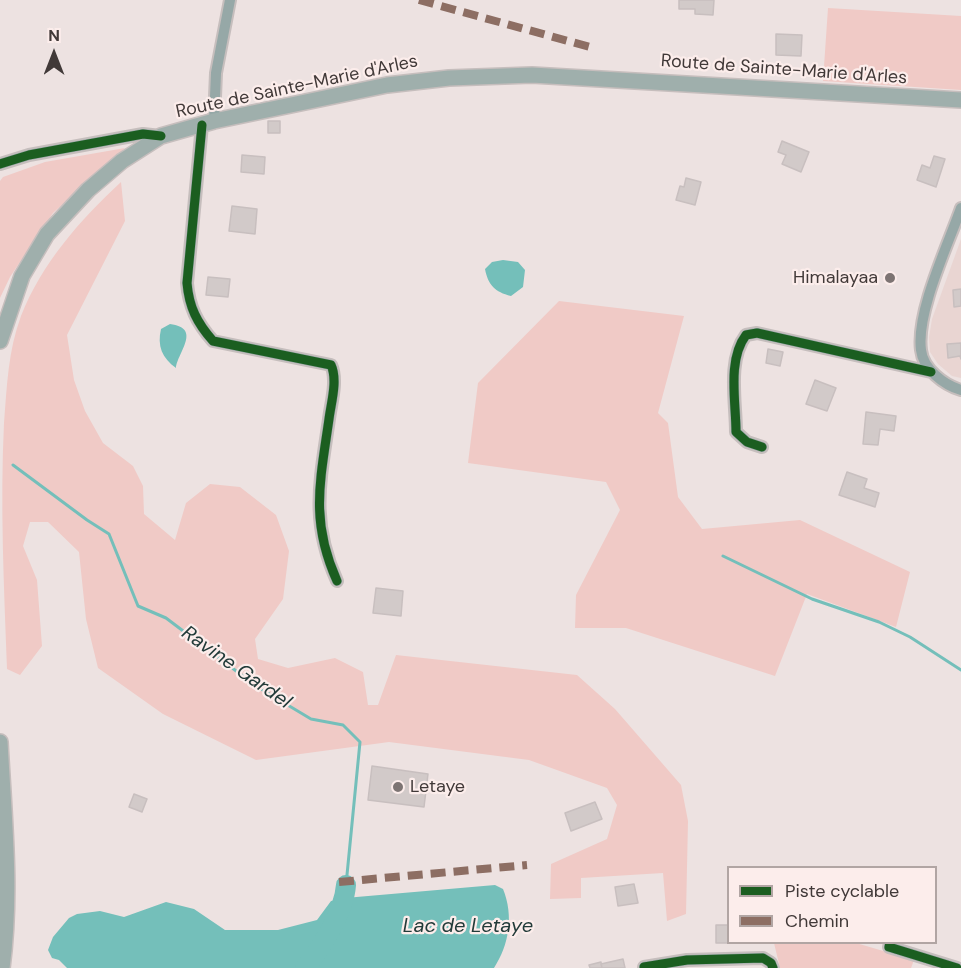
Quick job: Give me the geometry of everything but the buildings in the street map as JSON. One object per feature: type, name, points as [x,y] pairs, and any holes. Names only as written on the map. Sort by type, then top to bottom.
[{"type":"main road","name":"Route de Sainte-Marie d'Arles","points":[[0,341],[22,276],[47,234],[88,190],[122,161],[161,136],[208,123],[387,85],[449,78],[532,75],[961,100]]},
{"type":"main road","points":[[0,742],[6,882],[6,940],[2,968]]},
{"type":"street","points":[[230,0],[208,123],[188,284],[189,300],[194,315],[213,341],[332,365],[334,371],[332,395],[318,515],[328,562],[337,581]]},
{"type":"street","points":[[0,164],[29,155],[143,134],[161,136]]},
{"type":"street","points":[[931,372],[921,351],[924,314],[961,208]]},
{"type":"street","points":[[762,447],[747,442],[736,432],[735,359],[738,345],[746,335],[757,333],[931,372],[953,388],[961,390]]},
{"type":"street","points":[[890,944],[889,947],[957,968]]},
{"type":"street","points":[[645,967],[687,960],[764,958],[771,963],[773,968]]},
{"type":"shaded area","points":[[828,8],[961,16],[961,90],[823,81]]},
{"type":"shaded area","points":[[125,148],[53,213],[10,277],[0,298],[0,181],[3,177],[45,162]]},
{"type":"shaded area","points":[[121,182],[125,221],[67,335],[74,380],[85,411],[103,443],[133,466],[143,486],[144,514],[175,540],[186,503],[210,484],[240,487],[276,515],[289,551],[283,599],[255,639],[258,659],[288,668],[335,658],[363,672],[368,705],[378,705],[396,655],[577,675],[615,709],[681,785],[688,821],[686,914],[667,921],[663,873],[581,878],[581,898],[550,899],[551,864],[607,839],[617,805],[607,788],[529,760],[389,742],[256,760],[163,714],[98,668],[86,619],[79,552],[48,522],[30,522],[23,546],[37,580],[42,646],[20,675],[7,669],[2,484],[7,382],[13,342],[21,316],[51,260],[77,227]]},
{"type":"shaded area","points":[[961,239],[961,378],[952,376],[938,364],[930,352],[929,337],[932,319]]},
{"type":"shaded area","points":[[559,301],[684,316],[658,413],[668,423],[678,497],[702,529],[800,520],[910,572],[896,627],[807,594],[775,676],[626,628],[575,628],[576,595],[620,510],[606,482],[468,463],[478,383]]},
{"type":"shaded area","points":[[774,944],[859,944],[914,960],[911,968],[780,968]]},
{"type":"water","points":[[503,260],[518,262],[525,270],[523,287],[511,296],[493,287],[485,269],[492,262]]},
{"type":"water","points":[[170,324],[180,326],[185,330],[186,335],[186,342],[176,368],[164,356],[160,346],[161,329]]},
{"type":"water","name":"Lac de Letaye","points":[[495,885],[503,889],[509,920],[503,950],[494,968],[67,968],[59,960],[52,958],[48,950],[53,937],[69,918],[77,914],[100,911],[124,917],[166,902],[194,909],[225,930],[278,930],[317,920],[331,901],[345,898]]},
{"type":"waterway","name":"Ravine Gardel","points":[[13,465],[109,534],[138,606],[166,618],[256,686],[311,719],[343,725],[360,742],[346,885]]},
{"type":"waterway","points":[[723,556],[812,599],[879,622],[910,637],[961,670]]},
{"type":"waterway","name":"Ravine Gardel","points":[[305,968],[337,918],[346,885]]},
{"type":"marked path","points":[[419,0],[590,47]]},
{"type":"marked path","points":[[339,882],[527,865]]},
{"type":"cycle path","points":[[202,125],[187,283],[192,307],[202,328],[213,341],[331,365],[334,378],[320,482],[320,520],[323,539],[337,581]]},
{"type":"cycle path","points":[[0,164],[29,155],[143,134],[161,136]]},
{"type":"cycle path","points":[[762,447],[747,442],[736,432],[734,369],[736,356],[746,335],[757,333],[931,372]]},
{"type":"cycle path","points":[[890,944],[889,947],[957,968]]},
{"type":"cycle path","points":[[644,967],[687,960],[763,958],[771,963],[773,968]]},
{"type":"place","name":"Himalayaa","points":[[890,278]]},
{"type":"place","name":"Letaye","points":[[398,787]]}]
